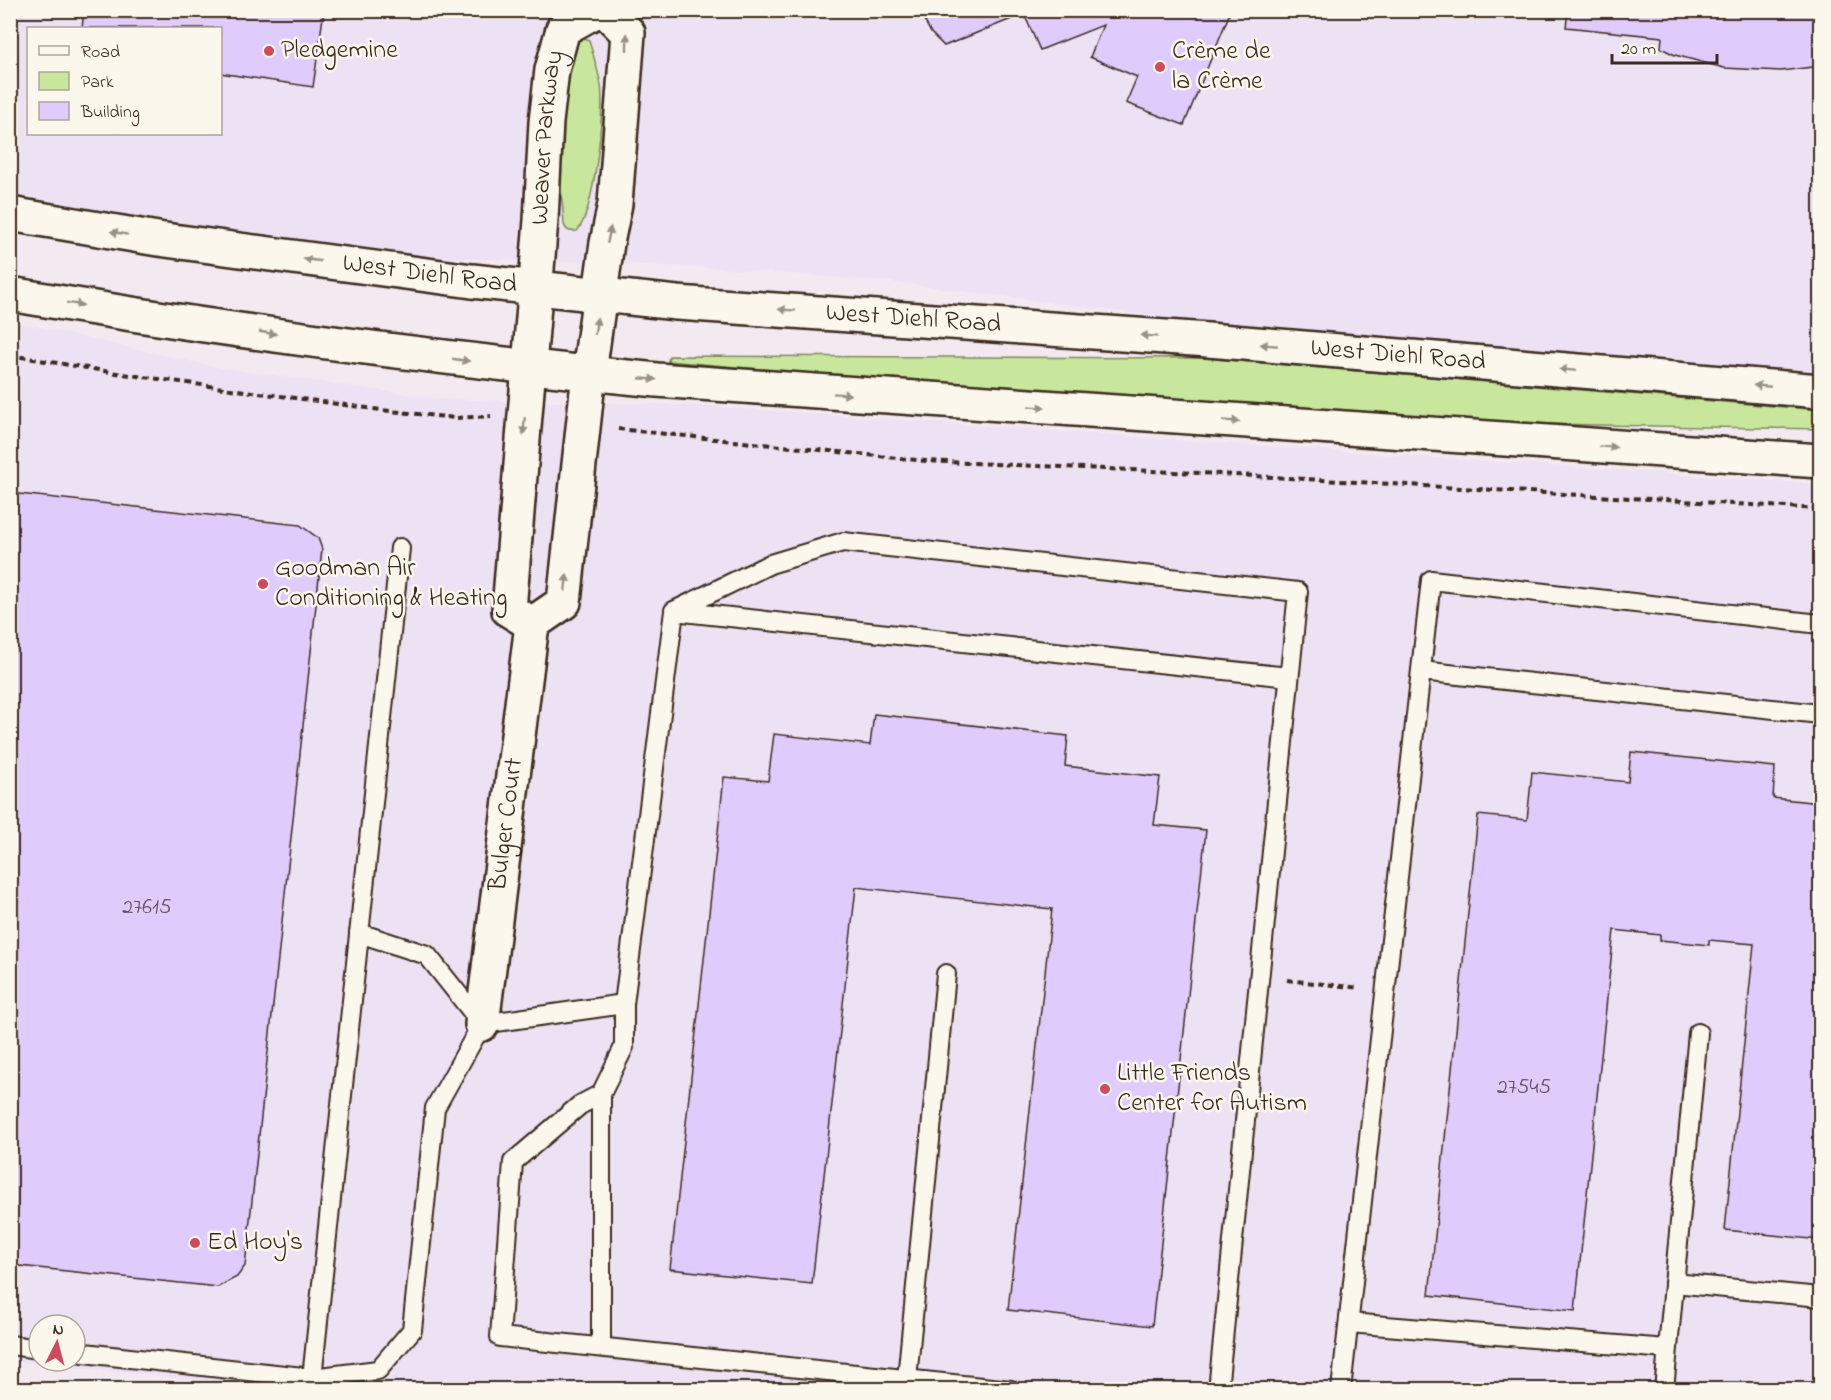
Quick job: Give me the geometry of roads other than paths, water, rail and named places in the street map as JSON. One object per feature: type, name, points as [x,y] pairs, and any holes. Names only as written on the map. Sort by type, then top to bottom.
[{"type":"street","name":"Weaver Parkway","points":[[535,287],[546,122],[552,70],[563,29],[597,10]]},
{"type":"street","points":[[535,287],[509,610],[532,624],[564,602],[589,373],[615,204],[628,33],[605,10]]},
{"type":"street","name":"West Diehl Road","points":[[10,214],[158,239],[472,281],[677,303],[1220,341],[1821,391]]},
{"type":"street","points":[[10,294],[211,326],[465,361],[589,373],[797,391],[1821,461]]},
{"type":"street","name":"Bulger Court","points":[[482,1024],[532,624]]},
{"type":"lane","points":[[674,611],[770,564],[843,542],[1298,592],[1218,1389]]},
{"type":"lane","points":[[312,1378],[400,548]]},
{"type":"lane","points":[[1341,1389],[1431,580],[1821,624]]},
{"type":"lane","points":[[674,611],[1289,677]]},
{"type":"lane","points":[[601,1347],[601,1094],[624,1047],[624,1004],[674,611]]},
{"type":"lane","points":[[1421,671],[1821,714]]},
{"type":"lane","points":[[359,933],[426,955],[482,1024]]},
{"type":"lane","points":[[907,1379],[946,974]]},
{"type":"lane","points":[[482,1024],[624,1004]]},
{"type":"lane","points":[[87,1354],[312,1378],[378,1370],[412,1330],[435,1108],[482,1024]]},
{"type":"lane","points":[[1664,1389],[1698,1033]]},
{"type":"lane","points":[[601,1094],[580,1105],[513,1162],[500,1337],[1011,1389]]},
{"type":"lane","points":[[1674,1283],[1821,1297]]},
{"type":"lane","points":[[1349,1323],[1667,1349]]},
{"type":"lane","points":[[10,1345],[27,1347]]},
{"type":"place","name":"Pledgemine","points":[[269,51]]},
{"type":"place","name":"Crème de la Crème","points":[[1160,67]]},
{"type":"place","name":"Goodman Air Conditioning & Heating","points":[[263,584]]},
{"type":"place","name":"Little Friends Center for Autism","points":[[1105,1089]]},
{"type":"place","name":"Ed Hoy's","points":[[195,1243]]}]
